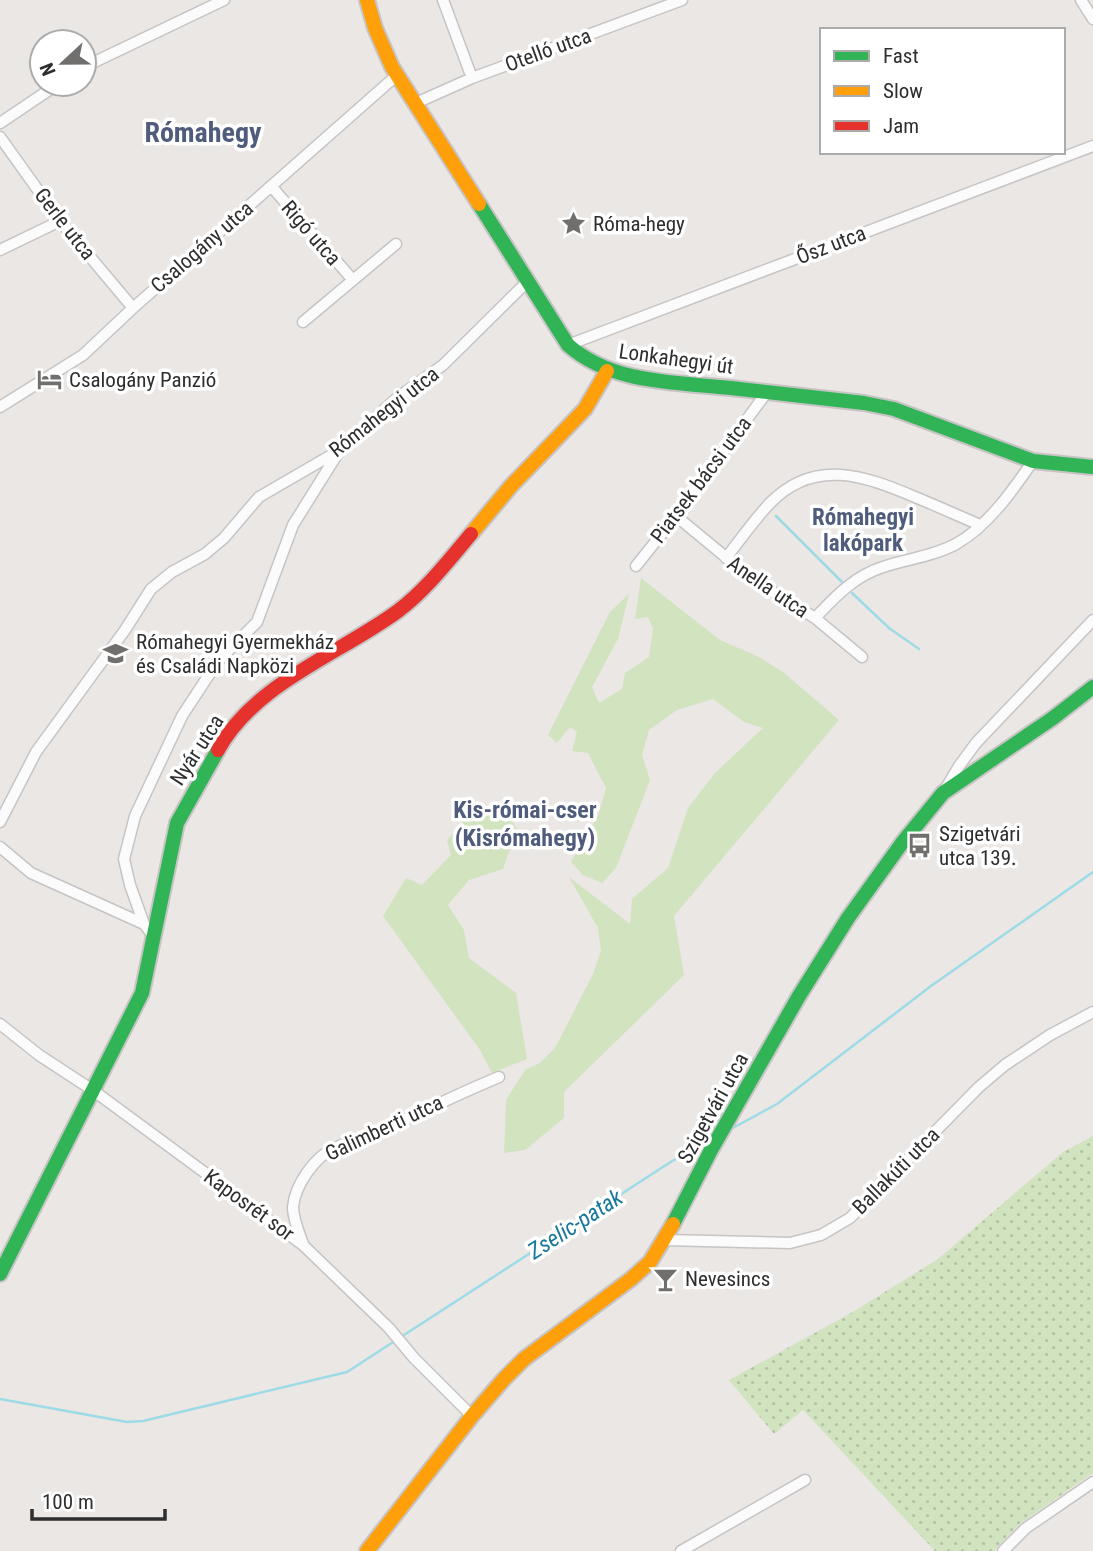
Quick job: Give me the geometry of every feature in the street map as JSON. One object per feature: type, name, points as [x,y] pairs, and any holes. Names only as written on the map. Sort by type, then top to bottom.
[{"type":"street","points":[[98,60],[224,0]]},
{"type":"street","name":"Lonkahegyi út","points":[[367,0],[379,39],[396,76],[416,103],[568,345],[592,365],[641,378],[864,403],[894,409],[1033,461],[1093,467]]},
{"type":"street","points":[[443,0],[472,78]]},
{"type":"street","name":"Otelló utca","points":[[416,103],[472,78],[682,0]]},
{"type":"street","points":[[1081,0],[1093,19]]},
{"type":"street","name":"Csalogány utca","points":[[0,407],[83,355],[396,76]]},
{"type":"street","points":[[0,123],[37,98]]},
{"type":"street","name":"Gerle utca","points":[[0,137],[60,221],[133,308]]},
{"type":"street","name":"Ősz utca","points":[[568,345],[1093,146]]},
{"type":"street","name":"Rigó utca","points":[[271,186],[352,279]]},
{"type":"street","points":[[0,250],[60,221]]},
{"type":"street","name":"Rigó utca","points":[[303,322],[396,244]]},
{"type":"street","name":"Rómahegyi utca","points":[[0,822],[36,752],[125,630],[151,589],[172,572],[205,554],[224,538],[259,497],[340,450],[397,398],[443,365],[528,281]]},
{"type":"street","name":"Nyár utca","points":[[0,1274],[142,993],[177,823],[226,735],[264,696],[398,610],[439,572],[511,486],[585,409],[607,371]]},
{"type":"street","name":"Piatsek bácsi utca","points":[[636,566],[676,516],[766,392]]},
{"type":"street","points":[[155,938],[144,924],[124,859],[135,816],[182,716],[219,661],[257,621],[293,525],[340,450]]},
{"type":"street","points":[[815,618],[841,590],[859,578],[880,568],[940,551],[958,543],[999,505],[1033,461]]},
{"type":"street","points":[[726,558],[771,502],[793,486],[829,474],[848,474],[874,480],[980,525]]},
{"type":"street","name":"Anella utca","points":[[676,516],[726,558],[783,600],[815,618],[862,657]]},
{"type":"street","points":[[943,793],[976,743],[1093,620]]},
{"type":"street","name":"Szigetvári utca","points":[[367,1551],[472,1416],[524,1359],[650,1262],[666,1240],[711,1150],[799,996],[848,918],[902,843],[943,793],[980,765],[1053,718],[1093,687]]},
{"type":"street","points":[[0,846],[31,873],[144,924]]},
{"type":"street","name":"Ballakúti utca","points":[[666,1240],[790,1243],[821,1235],[850,1218],[979,1087],[1005,1065],[1050,1035],[1093,1012]]},
{"type":"street","name":"Kaposrét sor","points":[[0,1024],[38,1055],[94,1091],[303,1245],[393,1333],[472,1416]]},
{"type":"street","name":"Galimberti utca","points":[[303,1245],[293,1208],[301,1186],[319,1156],[382,1131],[446,1099],[499,1077]]},
{"type":"street","points":[[681,1551],[805,1480]]},
{"type":"street","points":[[1003,1551],[1026,1528],[1093,1482]]},
{"type":"green space","points":[[641,578],[720,640],[757,656],[783,672],[839,720],[674,916],[684,975],[564,1092],[564,1118],[525,1150],[504,1153],[506,1100],[525,1070],[540,1063],[555,1048],[593,974],[601,951],[598,928],[569,877],[630,924],[632,899],[668,868],[688,808],[715,773],[763,728],[744,722],[713,699],[677,710],[649,730],[642,755],[650,780],[616,868],[602,883],[583,875],[571,862],[598,816],[606,788],[588,753],[572,751],[577,732],[570,727],[557,743],[548,735],[610,612],[629,594],[618,639],[592,687],[599,703],[622,689],[625,673],[649,657],[653,629],[648,617],[635,619]]},
{"type":"green space","points":[[477,806],[505,809],[517,829],[503,869],[469,880],[448,905],[464,930],[469,958],[516,993],[527,1059],[492,1073],[480,1050],[383,916],[406,878],[422,885],[451,855],[447,840]]},
{"type":"green space","points":[[1093,1136],[1093,1473],[1021,1523],[994,1551],[935,1551],[803,1410],[774,1434],[729,1380],[851,1313],[938,1259],[1063,1152]]},
{"type":"waterway","points":[[776,516],[842,582]]},
{"type":"waterway","points":[[852,593],[889,628],[919,649]]},
{"type":"waterway","name":"Zselic-patak","points":[[731,1129],[777,1104],[931,986],[1093,872]]},
{"type":"waterway","name":"Zselic-patak","points":[[0,1399],[127,1422],[143,1421],[347,1372],[669,1163],[709,1140]]},
{"type":"traffic: fast","points":[[479,204],[568,345],[585,358],[604,367],[645,379],[864,403],[894,409],[1033,461],[1093,467]]},
{"type":"traffic: fast","points":[[673,1224],[711,1150],[799,996],[848,918],[902,843],[943,793],[1053,718],[1093,687]]},
{"type":"traffic: fast","points":[[0,1274],[142,993],[177,823],[218,750]]},
{"type":"traffic: slow","points":[[367,0],[375,28],[392,67],[479,204]]},
{"type":"traffic: slow","points":[[471,534],[511,486],[585,409],[607,371]]},
{"type":"traffic: slow","points":[[367,1551],[504,1379],[524,1359],[650,1262],[673,1224]]},
{"type":"traffic: jam","points":[[218,750],[253,706],[275,688],[375,627],[408,603],[471,534]]},
{"type":"place","name":"Róma-hegy","points":[[573,224]]},
{"type":"place","name":"Csalogány Panzió","points":[[49,380]]},
{"type":"place","name":"Rómahegyi Gyermekház és Családi Napközi","points":[[116,654]]},
{"type":"place","name":"Szigetvári utca 139.","points":[[919,846]]},
{"type":"place","name":"Nevesincs","points":[[665,1279]]},
{"type":"district","name":"Rómahegy","points":[[203,132]]},
{"type":"district","name":"Rómahegyi lakópark","points":[[863,530]]},
{"type":"district","name":"Kis-római-cser (Kisrómahegy)","points":[[525,824]]}]
